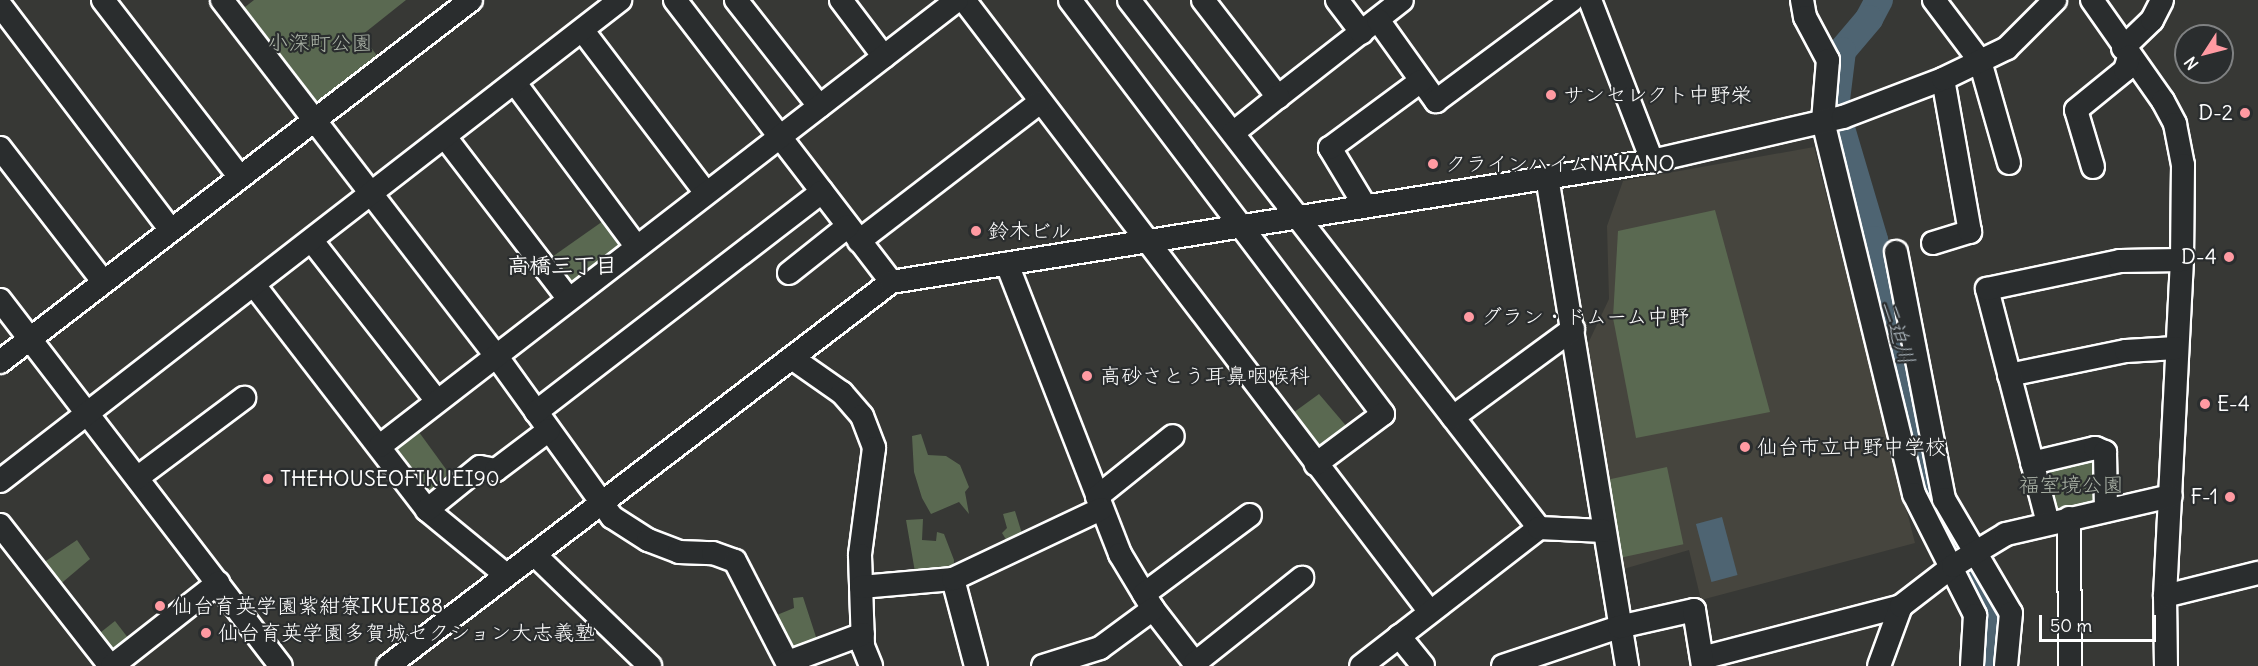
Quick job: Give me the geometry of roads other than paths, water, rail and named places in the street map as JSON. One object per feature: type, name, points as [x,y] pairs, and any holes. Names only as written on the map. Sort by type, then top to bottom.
[{"type":"street","points":[[104,0],[239,176]]},
{"type":"street","points":[[222,0],[498,357],[612,517],[648,540],[679,552],[713,553],[735,561],[788,664],[863,634]]},
{"type":"street","points":[[0,481],[583,31],[620,0]]},
{"type":"street","points":[[675,0],[891,282]]},
{"type":"street","points":[[736,0],[819,106]]},
{"type":"street","points":[[841,0],[884,57]]},
{"type":"street","points":[[380,446],[498,357],[705,192],[957,0]]},
{"type":"street","points":[[963,0],[1145,242],[1430,612]]},
{"type":"street","points":[[1070,0],[1239,227],[1383,414],[1316,464]]},
{"type":"street","points":[[1129,0],[1539,528]]},
{"type":"street","points":[[1203,0],[1278,97]]},
{"type":"street","points":[[1337,0],[1370,26],[1421,81],[1436,101],[1572,0]]},
{"type":"street","points":[[1233,133],[1402,0]]},
{"type":"street","points":[[1590,0],[1652,161]]},
{"type":"street","points":[[1802,0],[1806,17],[1828,60],[1831,120],[1914,495],[1953,566],[1975,615],[1972,666]]},
{"type":"street","points":[[1934,0],[1980,61],[2010,163]]},
{"type":"street","points":[[388,666],[535,555],[600,501],[891,282],[1652,161],[1831,120],[1943,79],[2007,48],[2055,0]]},
{"type":"street","points":[[2092,0],[2126,52],[2163,101],[2175,124],[2185,187],[2165,596],[2166,666]]},
{"type":"street","points":[[2093,167],[2076,110],[2125,70],[2126,52],[2152,20],[2162,0]]},
{"type":"street","points":[[0,362],[102,280],[315,120],[462,3]]},
{"type":"street","points":[[0,5],[170,229]]},
{"type":"street","points":[[583,31],[705,192]]},
{"type":"street","points":[[1933,243],[1970,232],[1943,79]]},
{"type":"street","points":[[1365,206],[1329,148],[1421,81]]},
{"type":"street","points":[[515,83],[636,246]]},
{"type":"street","points":[[789,273],[854,234],[1040,102]]},
{"type":"street","points":[[445,137],[569,299]]},
{"type":"street","points":[[0,148],[102,280]]},
{"type":"street","points":[[1547,177],[1627,666]]},
{"type":"street","points":[[536,412],[822,192]]},
{"type":"street","points":[[312,241],[437,401]]},
{"type":"street","points":[[1896,252],[1944,499],[2011,613],[2006,666]]},
{"type":"street","points":[[2070,666],[2058,521],[2032,463],[1987,289],[2120,261],[2182,260]]},
{"type":"street","points":[[1007,264],[1120,554],[1149,601],[1196,664],[1302,578]]},
{"type":"street","points":[[254,285],[427,510],[506,575]]},
{"type":"street","points":[[0,300],[218,583],[276,664]]},
{"type":"street","points":[[1453,417],[1573,329]]},
{"type":"street","points":[[2009,375],[2126,351],[2176,348]]},
{"type":"street","points":[[792,358],[842,393],[862,416],[874,448],[860,555],[863,634],[872,666]]},
{"type":"street","points":[[137,478],[244,398]]},
{"type":"street","points":[[427,510],[480,467],[496,470],[549,430]]},
{"type":"street","points":[[861,586],[953,579],[1099,503],[1173,436]]},
{"type":"street","points":[[2032,463],[2095,448],[2105,452],[2106,510]]},
{"type":"street","points":[[1503,666],[1619,627],[1694,610],[1703,662],[1901,606],[1953,566],[2006,534],[2171,496]]},
{"type":"street","points":[[1043,666],[1100,648],[1149,601],[1250,515]]},
{"type":"street","points":[[0,525],[111,666],[218,583]]},
{"type":"street","points":[[1360,666],[1539,528],[1604,531]]},
{"type":"street","points":[[535,555],[650,666]]},
{"type":"street","points":[[2165,596],[2258,573]]},
{"type":"street","points":[[953,579],[976,666]]},
{"type":"street","points":[[1879,666],[1901,606]]},
{"type":"street","points":[[1399,636],[1423,666]]},
{"type":"water","points":[[1722,517],[1738,575],[1711,582],[1696,524]]},
{"type":"waterway","name":"二迫川","points":[[1879,0],[1869,19],[1842,51],[1835,108],[1874,240],[1891,317],[1906,349],[1923,428],[1922,479],[1969,562],[1987,603],[1986,666]]},
{"type":"place","name":"サンセレクト中野栄","points":[[1551,95]]},
{"type":"place","name":"D-2","points":[[2245,113]]},
{"type":"place","name":"クラインハイムNAKANO","points":[[1433,164]]},
{"type":"place","name":"鈴木ビル","points":[[976,231]]},
{"type":"place","name":"D-4","points":[[2229,257]]},
{"type":"place","name":"グラン・ドムーム中野","points":[[1469,317]]},
{"type":"place","name":"高砂さとう耳鼻咽喉科","points":[[1087,376]]},
{"type":"place","name":"E-4","points":[[2205,404]]},
{"type":"place","name":"仙台市立中野中学校","points":[[1745,447]]},
{"type":"place","name":"THEHOUSEOFIKUEI90","points":[[268,479]]},
{"type":"place","name":"F-1","points":[[2230,497]]},
{"type":"place","name":"仙台育英学園紫紺寮IKUEI88","points":[[160,606]]},
{"type":"place","name":"仙台育英学園多賀城セクション大志義塾","points":[[206,633]]},
{"type":"district","name":"高橋三丁目","points":[[562,266]]},
{"type":"park label","name":"小深町公園","points":[[320,43]]},
{"type":"park label","name":"福室境公園","points":[[2071,485]]}]
